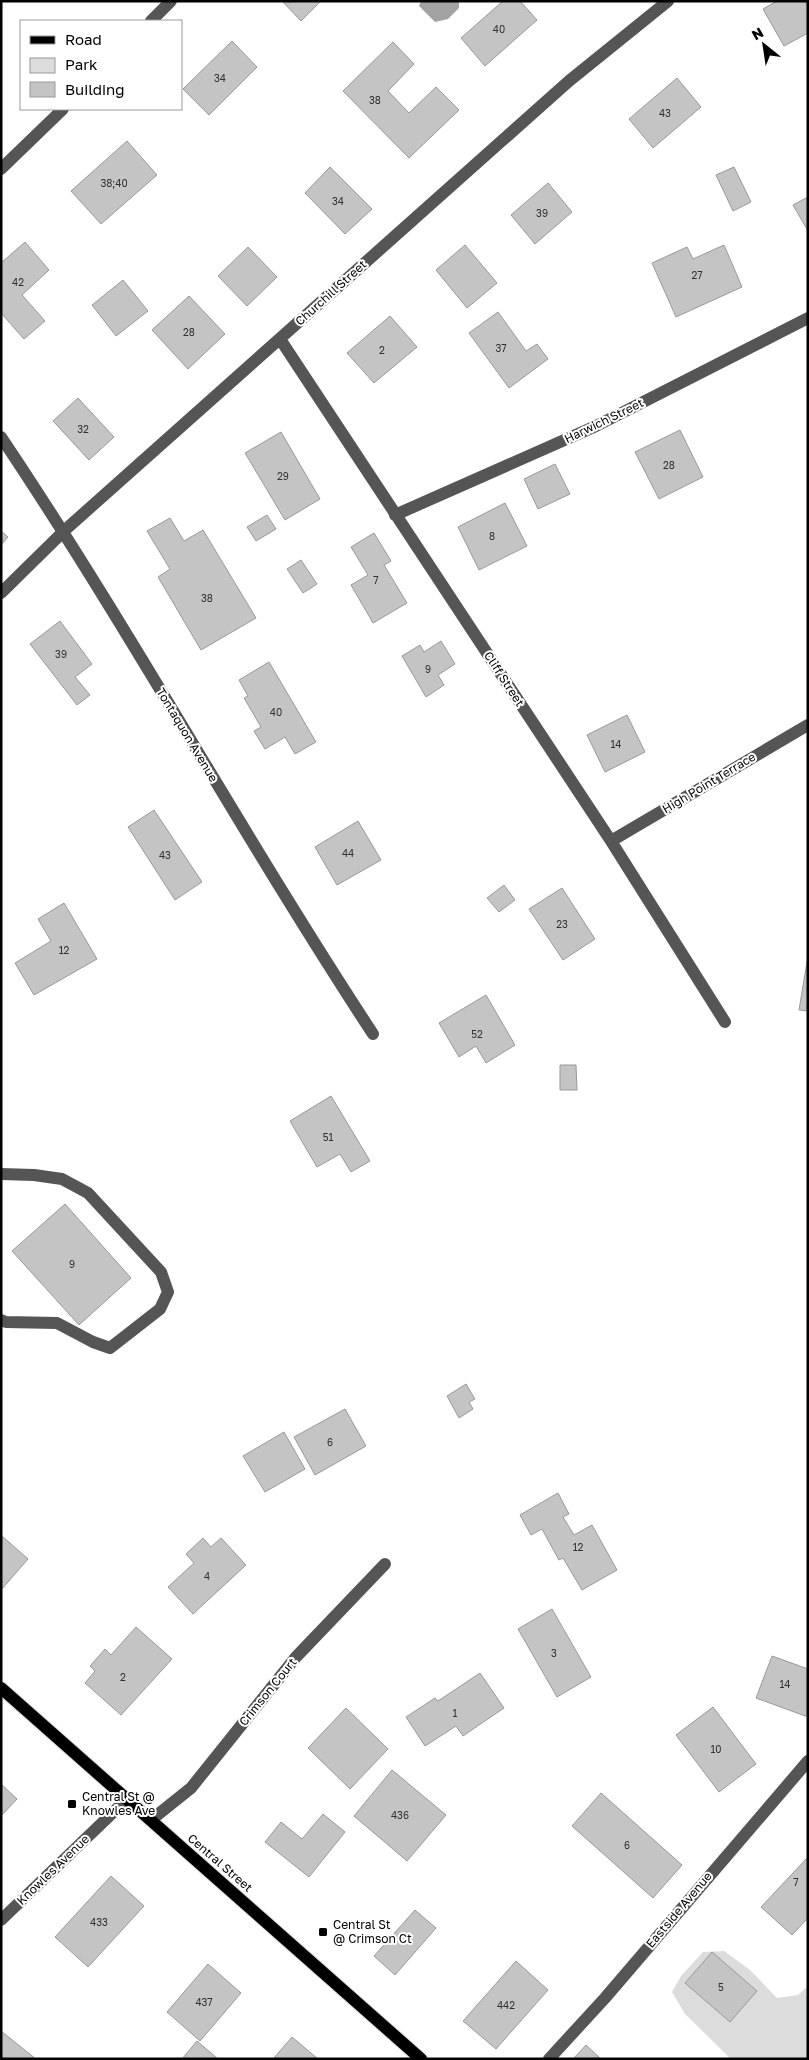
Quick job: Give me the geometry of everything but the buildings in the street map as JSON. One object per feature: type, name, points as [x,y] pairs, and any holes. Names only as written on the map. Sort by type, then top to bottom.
[{"type":"main road","name":"Central Street","points":[[1,1688],[421,2059]]},
{"type":"street","points":[[152,20],[171,1]]},
{"type":"street","name":"Churchill Street","points":[[1,593],[64,531],[568,81],[668,1]]},
{"type":"street","points":[[1,169],[62,110]]},
{"type":"street","name":"Harwich Street","points":[[396,515],[596,426],[808,318]]},
{"type":"street","name":"Cliff Street","points":[[280,339],[611,841],[725,1022]]},
{"type":"street","name":"Tontaquon Avenue","points":[[1,437],[64,531],[314,944],[373,1034]]},
{"type":"street","name":"High Point Terrace","points":[[611,841],[808,725]]},
{"type":"street","points":[[1,1174],[34,1174],[62,1179],[88,1193],[161,1272],[168,1292],[160,1309],[110,1348],[93,1342],[57,1323],[6,1322],[1,1320]]},
{"type":"street","name":"Crimson Court","points":[[151,1820],[191,1788],[296,1657],[385,1564]]},
{"type":"street","name":"Eastside Avenue","points":[[549,2059],[605,1998],[808,1761]]},
{"type":"street","name":"Knowles Avenue","points":[[1,1920],[127,1799]]},
{"type":"green space","points":[[724,1951],[750,1970],[777,1998],[798,1995],[808,1986],[808,2059],[731,2059],[685,2014],[672,1992],[681,1976],[703,1952]]},
{"type":"shaded area","points":[[421,1],[459,1],[459,8],[448,19],[435,22],[419,6]]},
{"type":"place","name":"Central St @ Knowles Ave","points":[[72,1804]]},
{"type":"place","name":"Central St @ Crimson Ct","points":[[323,1932]]}]
